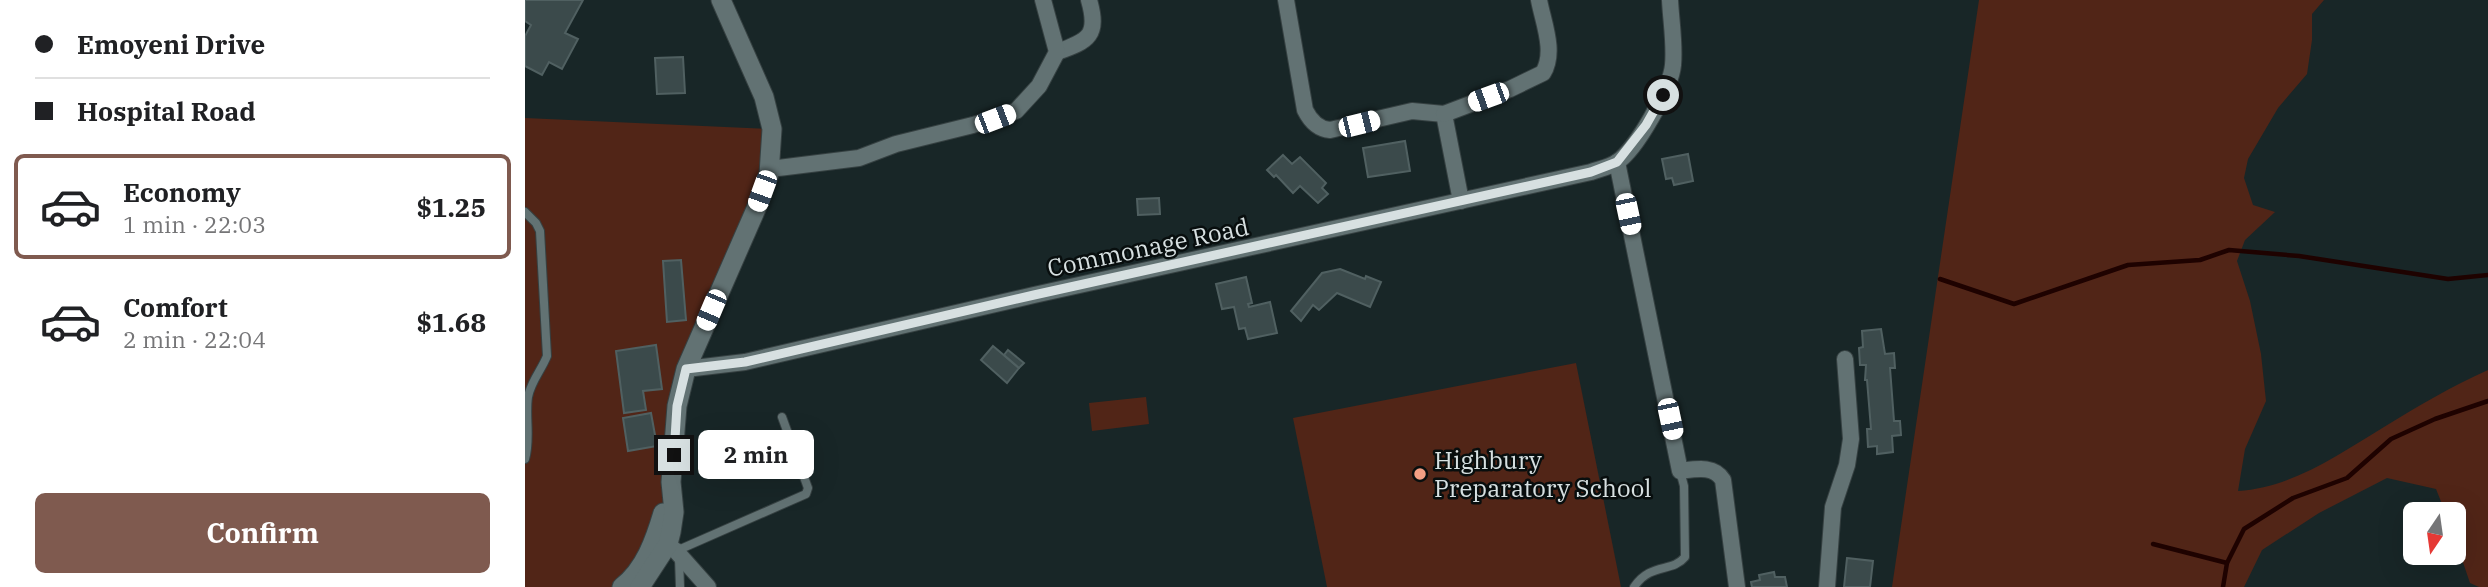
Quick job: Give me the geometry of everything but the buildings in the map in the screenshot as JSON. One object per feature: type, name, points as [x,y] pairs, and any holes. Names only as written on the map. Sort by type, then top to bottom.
[{"type":"street","points":[[640,587],[670,547],[671,482],[677,406],[686,369],[756,209],[769,169],[772,129],[769,112],[721,0]]},
{"type":"street","points":[[1043,0],[1057,52]]},
{"type":"street","points":[[769,169],[859,158],[896,144],[974,125],[1016,111],[1039,86],[1057,52],[1087,38],[1093,30],[1093,13],[1089,0]]},
{"type":"street","points":[[1286,0],[1305,110],[1317,126],[1330,130],[1412,111],[1444,114],[1510,89],[1543,73],[1550,58],[1539,0]]},
{"type":"street","points":[[1670,0],[1673,51],[1671,77],[1652,116],[1617,162],[1680,471],[1710,470],[1717,472],[1723,480],[1737,587]]},
{"type":"street","points":[[1444,114],[1461,201]]},
{"type":"street","name":"Commonage Road","points":[[686,369],[745,362],[1591,172],[1617,162]]},
{"type":"street","points":[[1827,587],[1833,507],[1847,465],[1851,439],[1845,359]]},
{"type":"street","points":[[622,587],[642,565],[670,547]]},
{"type":"street","points":[[670,547],[708,587]]},
{"type":"lane","points":[[525,212],[540,231],[547,356],[542,369],[531,383],[527,399],[525,459]]},
{"type":"lane","points":[[680,587],[670,547],[806,494],[808,488],[782,417]]},
{"type":"lane","points":[[1634,587],[1648,571],[1681,562],[1685,557],[1684,486],[1680,471]]},
{"type":"shaded area","points":[[1979,0],[2324,0],[2312,14],[2312,40],[2307,74],[2278,108],[2248,159],[2244,178],[2253,205],[2275,212],[2245,240],[2237,261],[2250,301],[2261,354],[2266,401],[2245,449],[2238,491],[2277,484],[2296,477],[2435,397],[2488,370],[2488,587],[2470,583],[2464,565],[2466,565],[2466,502],[2441,502],[2436,489],[2387,478],[2319,513],[2262,550],[2244,587],[1892,587]]},
{"type":"shaded area","points":[[525,118],[772,129],[772,151],[686,369],[665,508],[622,587],[525,587]]},
{"type":"shaded area","points":[[1576,363],[1621,587],[1327,587],[1293,418]]},
{"type":"shaded area","points":[[1146,397],[1149,424],[1092,431],[1089,403]]},
{"type":"waterway","points":[[1940,279],[2014,304],[2128,265],[2200,260],[2229,250],[2299,256],[2448,279],[2488,275]]},
{"type":"waterway","points":[[2223,587],[2227,563],[2244,529],[2293,498],[2347,478],[2391,439],[2435,419],[2488,401]]},
{"type":"waterway","points":[[2153,544],[2227,563]]},
{"type":"place","name":"Highbury Preparatory School","points":[[1420,474]]},
{"type":"route","points":[[674,455],[677,406],[686,369],[745,362],[1591,172],[1617,162],[1646,125],[1663,95]]}]
